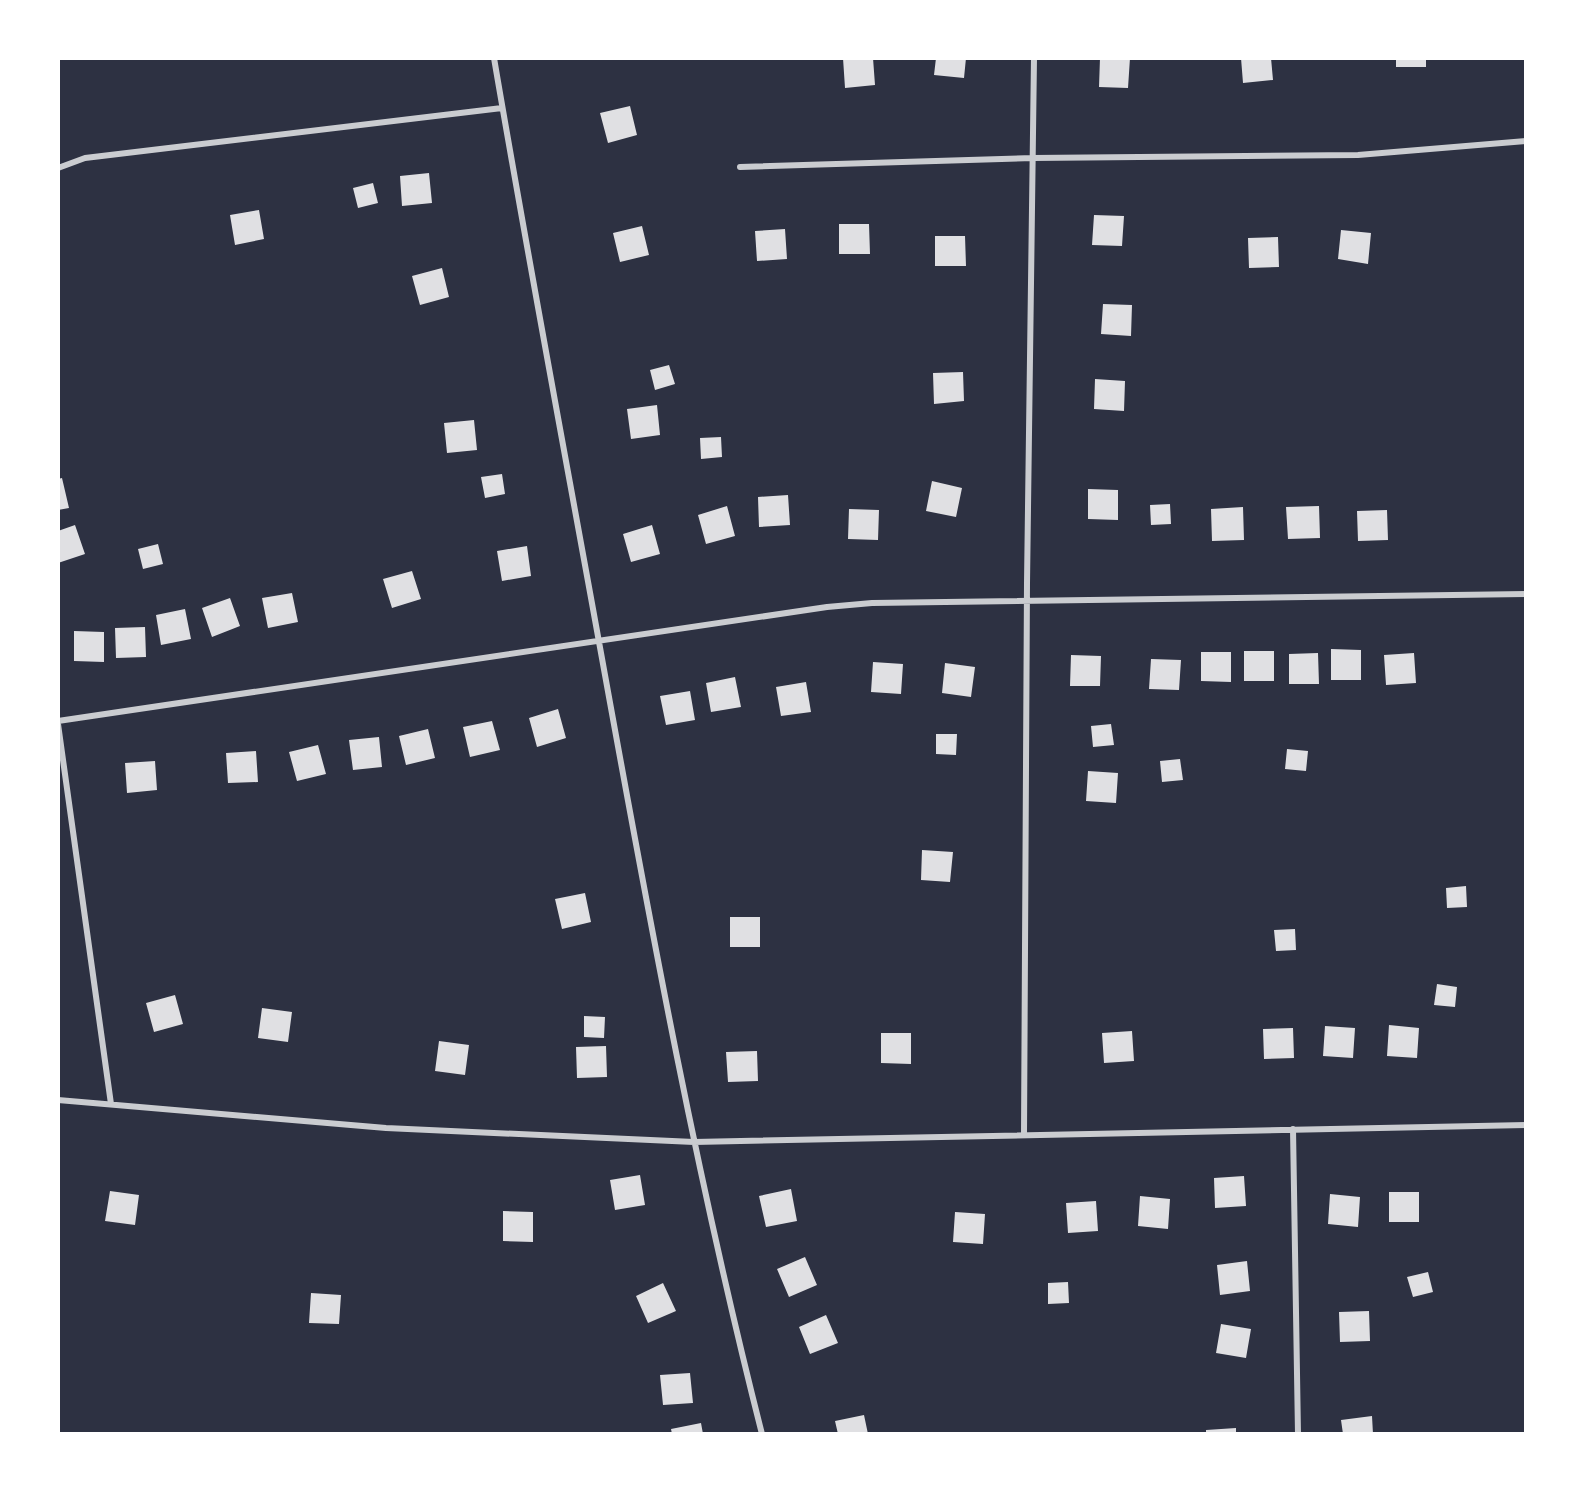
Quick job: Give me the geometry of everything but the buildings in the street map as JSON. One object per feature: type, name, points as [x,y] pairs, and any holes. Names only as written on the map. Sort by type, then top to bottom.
[{"type":"street","points":[[494,58],[599,641],[694,1142],[736,1333],[762,1434]]},
{"type":"street","points":[[1024,1134],[1027,601],[1034,58]]},
{"type":"street","points":[[58,168],[86,158],[502,108]]},
{"type":"street","points":[[740,167],[1033,158],[1358,155],[1526,141]]},
{"type":"street","points":[[111,1104],[58,723],[827,607],[872,603],[1526,594]]},
{"type":"street","points":[[58,1100],[386,1128],[694,1142],[1526,1125]]},
{"type":"street","points":[[1293,1129],[1298,1434]]}]
